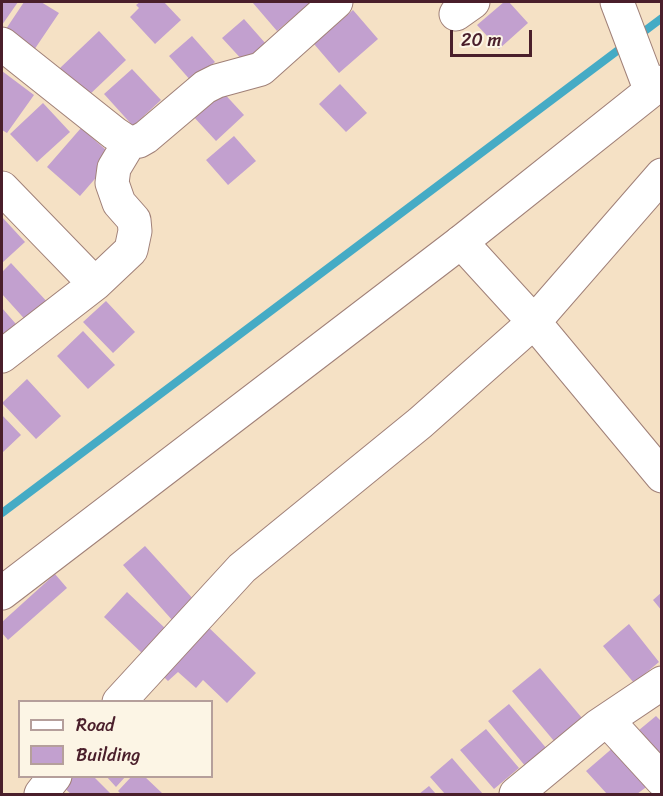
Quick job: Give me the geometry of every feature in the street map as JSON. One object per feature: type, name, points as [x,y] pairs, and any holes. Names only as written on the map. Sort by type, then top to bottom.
[{"type":"street","points":[[2,44],[129,143],[146,137],[205,87],[261,69],[336,2]]},
{"type":"street","points":[[2,593],[461,242],[656,86],[617,2]]},
{"type":"street","points":[[2,356],[96,284],[131,250],[135,231],[134,220],[119,203],[112,183],[114,168],[129,143]]},
{"type":"street","points":[[121,700],[242,568],[420,423],[534,322],[662,175]]},
{"type":"street","points":[[3,192],[96,284]]},
{"type":"street","points":[[461,242],[534,322],[662,476]]},
{"type":"street","points":[[516,795],[607,720],[662,683]]},
{"type":"street","points":[[607,720],[662,780]]},
{"type":"street","points":[[41,795],[54,778]]},
{"type":"building","points":[[2,2],[18,2],[2,25]]},
{"type":"building","points":[[24,2],[41,2],[59,13],[30,56],[2,35]]},
{"type":"building","points":[[140,2],[164,2],[181,20],[155,44],[130,17],[139,8],[136,5]]},
{"type":"building","points":[[311,2],[277,31],[253,3]]},
{"type":"building","points":[[504,2],[509,2],[528,23],[499,49],[477,25]]},
{"type":"building","points":[[353,10],[378,39],[339,73],[314,44]]},
{"type":"building","points":[[244,19],[266,44],[245,63],[222,38]]},
{"type":"building","points":[[99,31],[126,60],[87,97],[60,68]]},
{"type":"building","points":[[192,36],[215,62],[192,82],[169,56]]},
{"type":"building","points":[[132,69],[161,100],[133,126],[104,94]]},
{"type":"building","points":[[2,71],[34,95],[7,133],[2,130]]},
{"type":"building","points":[[340,84],[367,113],[346,132],[319,104]]},
{"type":"building","points":[[220,89],[244,115],[216,141],[192,115]]},
{"type":"building","points":[[43,103],[70,132],[37,162],[10,134]]},
{"type":"building","points":[[81,128],[114,157],[80,196],[47,167]]},
{"type":"building","points":[[234,136],[256,161],[228,185],[206,160]]},
{"type":"building","points":[[2,217],[25,242],[2,263]]},
{"type":"building","points":[[11,263],[51,306],[30,325],[2,294],[2,272]]},
{"type":"building","points":[[106,301],[135,332],[113,353],[83,322]]},
{"type":"building","points":[[2,308],[22,331],[2,346]]},
{"type":"building","points":[[83,331],[115,365],[88,389],[57,356]]},
{"type":"building","points":[[27,379],[61,416],[36,439],[2,403]]},
{"type":"building","points":[[2,415],[21,435],[2,453]]},
{"type":"building","points":[[145,546],[195,601],[173,621],[123,565]]},
{"type":"building","points":[[55,574],[67,588],[8,640],[2,633],[2,622]]},
{"type":"building","points":[[127,592],[167,630],[144,655],[104,617]]},
{"type":"building","points":[[662,592],[662,611],[653,600]]},
{"type":"building","points":[[204,623],[256,673],[227,703],[203,680],[196,688],[178,672],[168,681],[158,671]]},
{"type":"building","points":[[629,624],[659,662],[634,683],[603,646]]},
{"type":"building","points":[[540,668],[582,718],[554,741],[512,691]]},
{"type":"building","points":[[509,704],[547,749],[526,767],[488,721]]},
{"type":"building","points":[[656,716],[662,722],[662,768],[633,735]]},
{"type":"building","points":[[486,729],[519,768],[494,789],[460,750]]},
{"type":"building","points":[[615,746],[649,785],[637,794],[607,794],[586,771]]},
{"type":"building","points":[[452,758],[483,794],[445,794],[430,777]]},
{"type":"building","points":[[67,778],[95,778],[110,793],[71,794],[61,785]]},
{"type":"building","points":[[108,778],[124,778],[116,787]]},
{"type":"building","points":[[130,778],[146,778],[163,794],[121,794],[118,791]]},
{"type":"building","points":[[429,786],[436,794],[419,794]]},
{"type":"waterway","points":[[638,36],[662,18]]},
{"type":"waterway","points":[[2,513],[625,45]]}]
